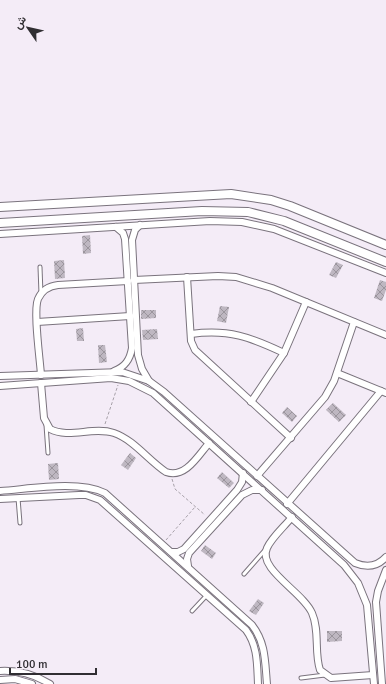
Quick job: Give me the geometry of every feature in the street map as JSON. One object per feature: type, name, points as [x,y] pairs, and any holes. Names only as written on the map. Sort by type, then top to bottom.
[{"type":"street","points":[[0,207],[231,194],[270,200],[290,206],[386,245]]},
{"type":"street","points":[[0,223],[202,211],[248,212],[284,222],[386,262]]},
{"type":"street","points":[[0,234],[210,221],[242,222],[274,229],[386,273]]},
{"type":"street","points":[[113,371],[124,365],[131,355],[130,316],[132,240],[135,230],[140,225]]},
{"type":"street","points":[[116,227],[121,231],[125,239],[131,280],[138,355],[142,369],[149,381],[354,564],[370,566],[377,564],[386,557]]},
{"type":"street","points":[[41,375],[36,306],[41,294],[46,289],[58,285],[218,276],[236,278],[266,286],[386,335]]},
{"type":"street","points":[[187,278],[191,334],[193,346],[198,354],[291,438]]},
{"type":"street","points":[[251,402],[284,353],[306,302]]},
{"type":"street","points":[[37,322],[130,316]]},
{"type":"street","points":[[257,476],[323,401],[337,372],[354,322]]},
{"type":"street","points":[[191,334],[210,331],[235,333],[258,341],[284,353]]},
{"type":"street","points":[[0,376],[113,371],[132,374],[149,381]]},
{"type":"street","points":[[287,504],[384,392],[337,372]]},
{"type":"street","points":[[0,386],[111,378],[137,384],[153,392],[344,565],[358,583],[363,594],[369,617],[374,684]]},
{"type":"street","points":[[41,383],[46,424],[55,432],[103,431],[122,436],[161,469],[171,474],[182,472],[209,443]]},
{"type":"street","points":[[172,552],[182,551],[240,487],[243,473]]},
{"type":"street","points":[[1,490],[78,486],[96,489],[112,498],[246,619],[258,632],[264,650],[267,684]]},
{"type":"street","points":[[188,566],[186,559],[189,553],[242,495],[252,490],[262,490]]},
{"type":"street","points":[[0,499],[86,495],[100,500],[207,595],[250,636],[256,651],[258,684]]},
{"type":"street","points":[[292,517],[266,549],[265,554],[268,566],[302,598],[312,614],[315,622],[318,664],[325,675],[337,678],[373,675]]},
{"type":"street","points":[[382,684],[384,674],[376,602],[380,585],[386,570]]},
{"type":"street","points":[[0,671],[15,670],[27,673],[50,684]]},
{"type":"street","points":[[0,680],[14,679],[32,684]]},
{"type":"lane","points":[[40,267],[41,294]]},
{"type":"lane","points":[[46,424],[48,453]]},
{"type":"lane","points":[[18,498],[20,523]]},
{"type":"lane","points":[[244,574],[266,549]]},
{"type":"lane","points":[[192,611],[207,595]]},
{"type":"lane","points":[[301,678],[325,675]]},
{"type":"path","points":[[103,431],[120,379]]},
{"type":"path","points":[[171,474],[172,484],[175,489],[210,520]]},
{"type":"path","points":[[163,544],[196,507]]},
{"type":"building","points":[[90,235],[91,253],[83,254],[82,236]]},
{"type":"building","points":[[64,260],[65,278],[55,279],[54,261]]},
{"type":"building","points":[[336,262],[343,265],[336,278],[329,275]]},
{"type":"building","points":[[380,280],[386,282],[386,290],[382,301],[374,298]]},
{"type":"building","points":[[220,306],[229,307],[226,323],[217,321]]},
{"type":"building","points":[[141,310],[156,310],[156,318],[141,319]]},
{"type":"building","points":[[83,328],[84,341],[77,341],[76,329]]},
{"type":"building","points":[[157,329],[158,339],[143,340],[142,330]]},
{"type":"building","points":[[98,345],[105,345],[107,362],[99,363]]},
{"type":"building","points":[[333,403],[346,415],[339,422],[326,410]]},
{"type":"building","points":[[287,407],[297,416],[292,422],[282,413]]},
{"type":"building","points":[[130,453],[136,458],[128,470],[121,465]]},
{"type":"building","points":[[58,463],[59,479],[49,480],[48,464]]},
{"type":"building","points":[[222,472],[234,483],[229,488],[217,478]]},
{"type":"building","points":[[205,545],[216,553],[212,559],[201,551]]},
{"type":"building","points":[[258,599],[264,603],[256,615],[249,611]]},
{"type":"building","points":[[327,631],[342,631],[342,641],[327,642]]}]
